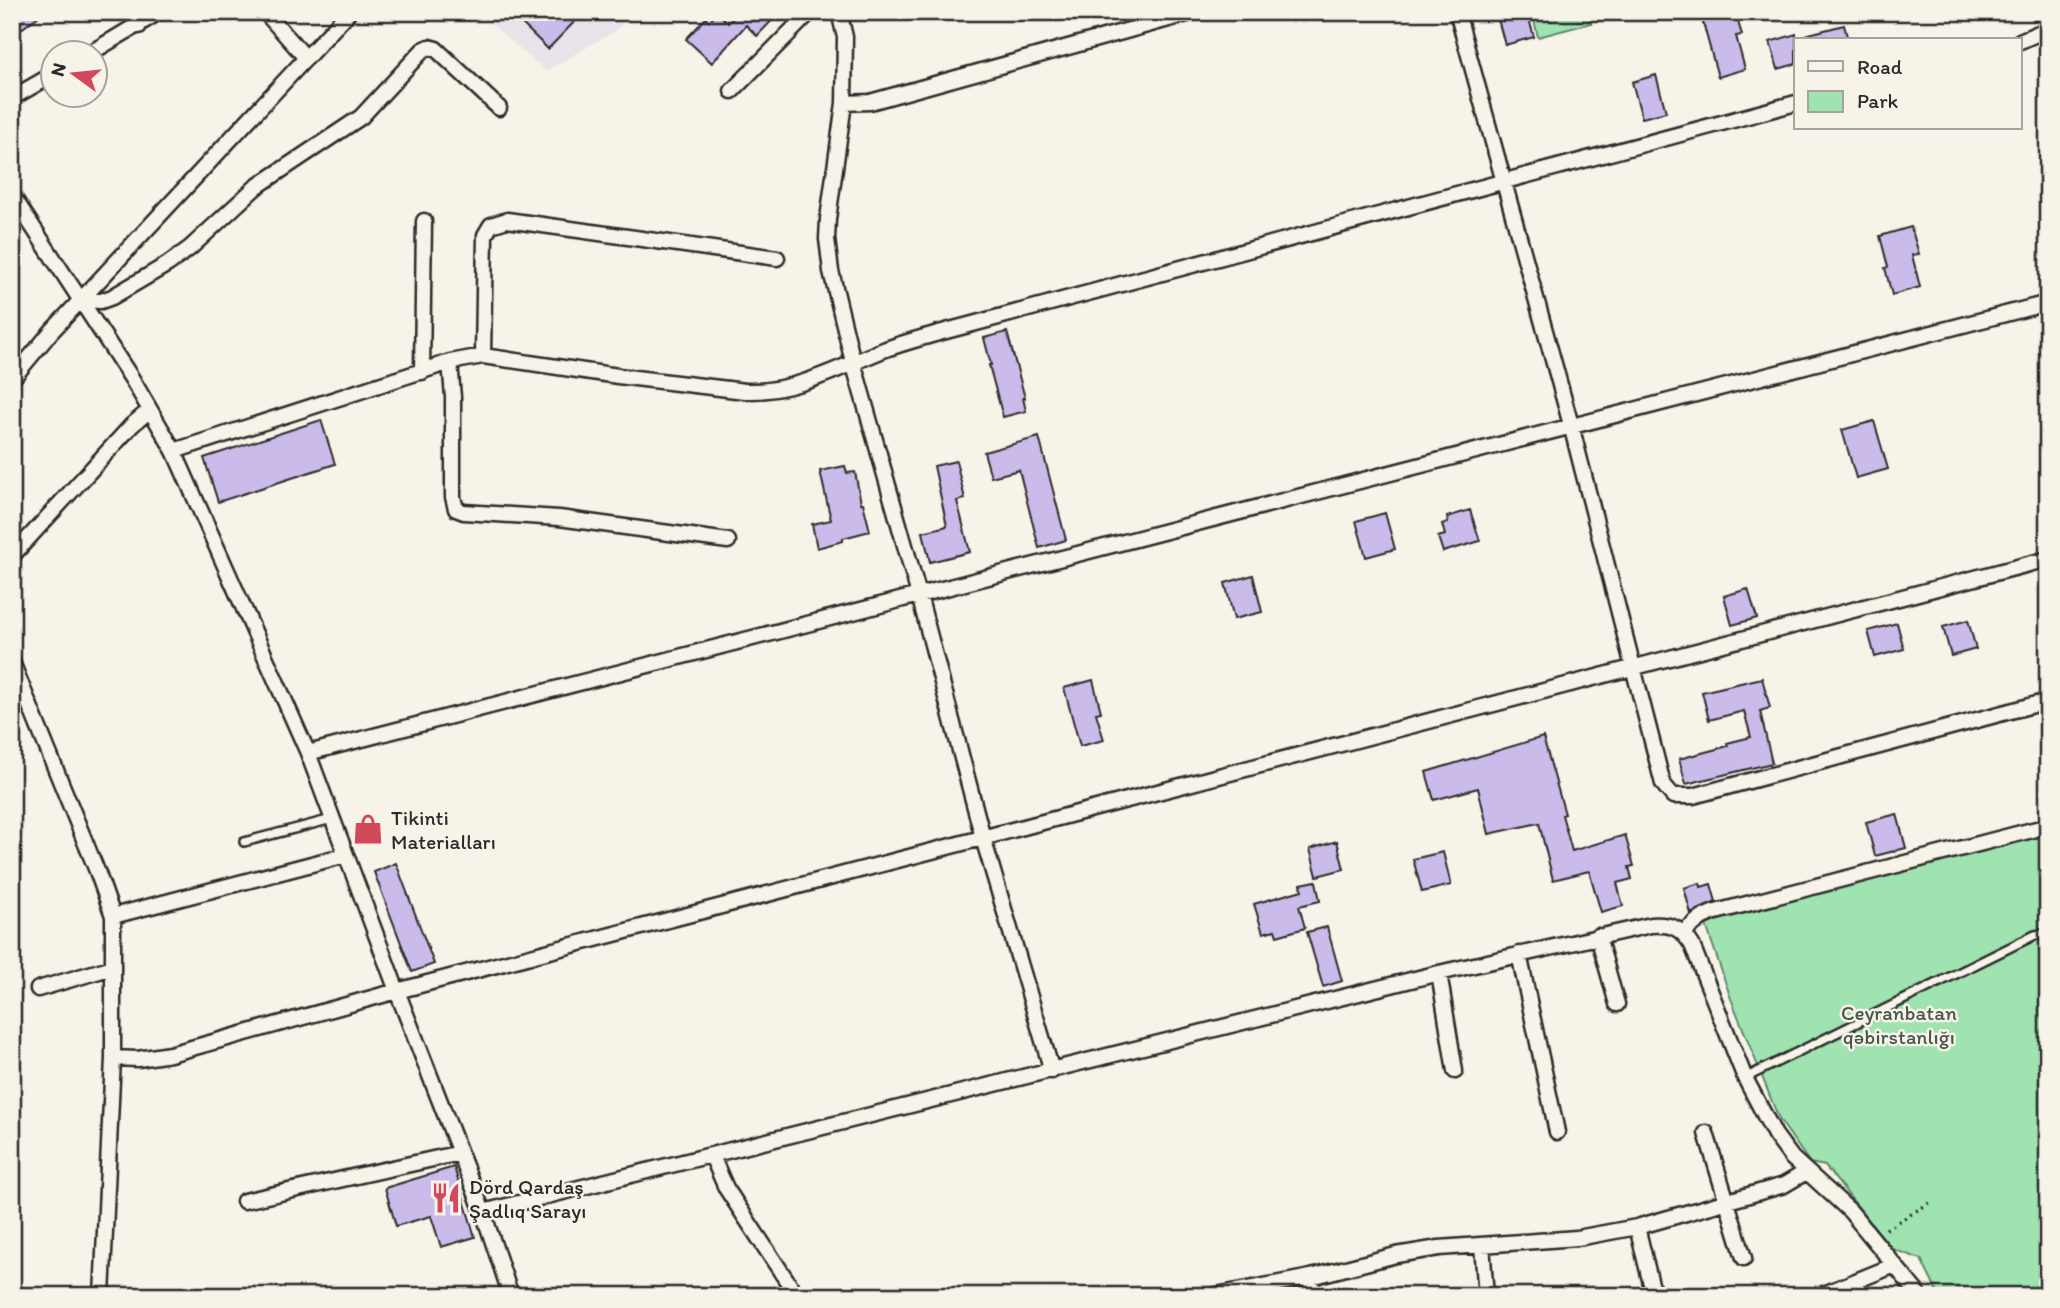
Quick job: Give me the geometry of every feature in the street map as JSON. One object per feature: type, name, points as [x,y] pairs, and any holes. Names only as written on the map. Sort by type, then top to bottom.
[{"type":"street","points":[[108,40],[137,19],[159,12]]},
{"type":"street","points":[[265,12],[306,58]]},
{"type":"street","points":[[12,379],[51,332],[349,12]]},
{"type":"street","points":[[732,91],[810,12]]},
{"type":"street","points":[[839,12],[845,37],[844,103],[827,239],[831,271],[853,362],[919,595],[983,838],[1052,1071]]},
{"type":"street","points":[[844,103],[870,102],[1194,12]]},
{"type":"street","points":[[1457,12],[1571,425],[1662,784],[1672,796],[1693,796],[2048,701]]},
{"type":"street","points":[[2038,12],[2048,20]]},
{"type":"street","points":[[2022,40],[2048,29]]},
{"type":"street","points":[[82,300],[100,301],[112,297],[179,256],[256,187],[361,117],[423,50],[429,47],[436,49],[499,108]]},
{"type":"street","points":[[12,98],[38,83]]},
{"type":"street","points":[[174,451],[450,362],[483,356],[618,376],[765,392],[813,379],[915,339],[1505,184],[1794,104]]},
{"type":"street","points":[[12,195],[82,300],[174,451],[308,753],[483,1212],[510,1296]]},
{"type":"street","points":[[483,356],[485,235],[491,225],[507,220],[777,257]]},
{"type":"street","points":[[422,372],[424,221]]},
{"type":"street","points":[[308,753],[2048,303]]},
{"type":"street","points":[[450,362],[453,397],[453,497],[456,509],[464,512],[559,518],[728,541]]},
{"type":"street","points":[[12,556],[132,425],[150,410]]},
{"type":"street","points":[[113,1058],[138,1059],[170,1054],[397,991],[2048,559]]},
{"type":"street","points":[[12,662],[113,916],[113,1058],[102,1296]]},
{"type":"street","points":[[1684,932],[1700,918],[1712,913],[2048,826]]},
{"type":"street","points":[[113,916],[346,855]]},
{"type":"street","points":[[483,1212],[1439,973],[1598,936],[1665,924],[1684,932],[1692,945],[1745,1078],[1774,1135],[1791,1158],[1833,1194],[1872,1237],[1920,1296]]},
{"type":"street","points":[[1598,936],[1617,1004]]},
{"type":"street","points":[[1520,954],[1557,1132]]},
{"type":"street","points":[[38,989],[113,967]]},
{"type":"street","points":[[1439,973],[1455,1071]]},
{"type":"street","points":[[1706,1133],[1744,1258]]},
{"type":"street","points":[[244,1201],[460,1153]]},
{"type":"street","points":[[712,1156],[726,1188],[797,1296]]},
{"type":"street","points":[[1211,1296],[1311,1278],[1396,1255],[1439,1248],[1577,1238],[1637,1227],[1784,1185],[1806,1172]]},
{"type":"street","points":[[1637,1227],[1654,1296]]},
{"type":"street","points":[[1482,1245],[1486,1296]]},
{"type":"street","points":[[1819,1296],[1895,1265]]},
{"type":"street","points":[[1311,1278],[1314,1296]]},
{"type":"lane","points":[[244,842],[333,819]]},
{"type":"lane","points":[[1745,1078],[2035,934],[2048,933]]},
{"type":"path","points":[[1872,1237],[1933,1201]]},
{"type":"shaded area","points":[[477,12],[636,12],[615,31],[546,71]]},
{"type":"green space","points":[[1532,12],[1588,12],[1591,23],[1538,37]]},
{"type":"green space","name":"Ceyranbatan qəbirstanlığı","points":[[2048,833],[2048,1296],[1939,1296],[1921,1259],[1892,1249],[1825,1166],[1810,1163],[1779,1119],[1730,996],[1705,922]]},
{"type":"building","points":[[12,12],[44,12],[12,36]]},
{"type":"building","points":[[510,12],[584,12],[548,49]]},
{"type":"building","points":[[717,12],[728,23],[736,15],[733,12],[780,12],[757,36],[746,25],[712,63],[686,39],[706,18],[709,21]]},
{"type":"building","points":[[1496,12],[1527,12],[1534,37],[1505,45]]},
{"type":"building","points":[[1700,12],[1735,12],[1742,35],[1736,36],[1745,69],[1718,77]]},
{"type":"building","points":[[1844,25],[1847,38],[1806,38],[1805,35]]},
{"type":"building","points":[[1796,34],[1794,65],[1778,69],[1770,42]]},
{"type":"building","points":[[1656,75],[1666,112],[1642,118],[1632,82]]},
{"type":"building","points":[[1911,227],[1919,254],[1912,255],[1920,287],[1892,295],[1880,236]]},
{"type":"building","points":[[1007,332],[1026,411],[1003,417],[984,338]]},
{"type":"building","points":[[321,420],[335,464],[218,502],[204,458]]},
{"type":"building","points":[[1874,421],[1888,469],[1856,478],[1842,430]]},
{"type":"building","points":[[1039,437],[1066,540],[1039,548],[1019,470],[991,477],[984,452]]},
{"type":"building","points":[[956,461],[965,499],[957,501],[970,552],[930,562],[923,532],[947,526],[934,466]]},
{"type":"building","points":[[845,466],[847,473],[855,472],[870,531],[817,548],[812,524],[831,520],[820,471]]},
{"type":"building","points":[[1470,510],[1480,541],[1443,552],[1438,537],[1445,535],[1442,524],[1448,522],[1447,517]]},
{"type":"building","points":[[1385,513],[1395,549],[1366,557],[1356,521]]},
{"type":"building","points":[[1253,575],[1262,612],[1234,619],[1225,583]]},
{"type":"building","points":[[1748,589],[1757,618],[1732,625],[1724,596]]},
{"type":"building","points":[[1968,620],[1976,649],[1951,656],[1943,627]]},
{"type":"building","points":[[1897,623],[1904,649],[1875,657],[1868,631]]},
{"type":"building","points":[[1762,678],[1770,708],[1760,711],[1772,763],[1686,784],[1679,759],[1751,737],[1744,711],[1709,720],[1702,692]]},
{"type":"building","points":[[1093,680],[1101,712],[1096,713],[1104,740],[1080,746],[1064,688]]},
{"type":"building","points":[[1543,737],[1565,814],[1562,815],[1572,851],[1625,835],[1634,866],[1629,867],[1632,879],[1617,883],[1623,906],[1601,912],[1589,871],[1553,880],[1539,823],[1489,834],[1478,788],[1434,800],[1426,772]]},
{"type":"building","points":[[1897,814],[1906,848],[1875,856],[1866,822]]},
{"type":"building","points":[[1337,841],[1344,869],[1317,876],[1310,849]]},
{"type":"building","points":[[1443,852],[1451,885],[1422,892],[1413,859]]},
{"type":"building","points":[[396,863],[434,964],[412,972],[374,872]]},
{"type":"building","points":[[1316,881],[1320,901],[1299,906],[1305,928],[1277,936],[1275,930],[1263,933],[1254,904],[1302,890],[1301,884]]},
{"type":"building","points":[[1700,883],[1701,887],[1711,884],[1716,902],[1691,914],[1684,888]]},
{"type":"building","points":[[1327,927],[1342,981],[1323,987],[1307,932]]},
{"type":"building","points":[[454,1167],[475,1237],[441,1247],[431,1216],[396,1226],[385,1188]]},
{"type":"place","name":"Tikinti Materialları","points":[[368,829]]},
{"type":"place","name":"Dörd Qardaş Şadlıq Sarayı","points":[[446,1198]]}]
